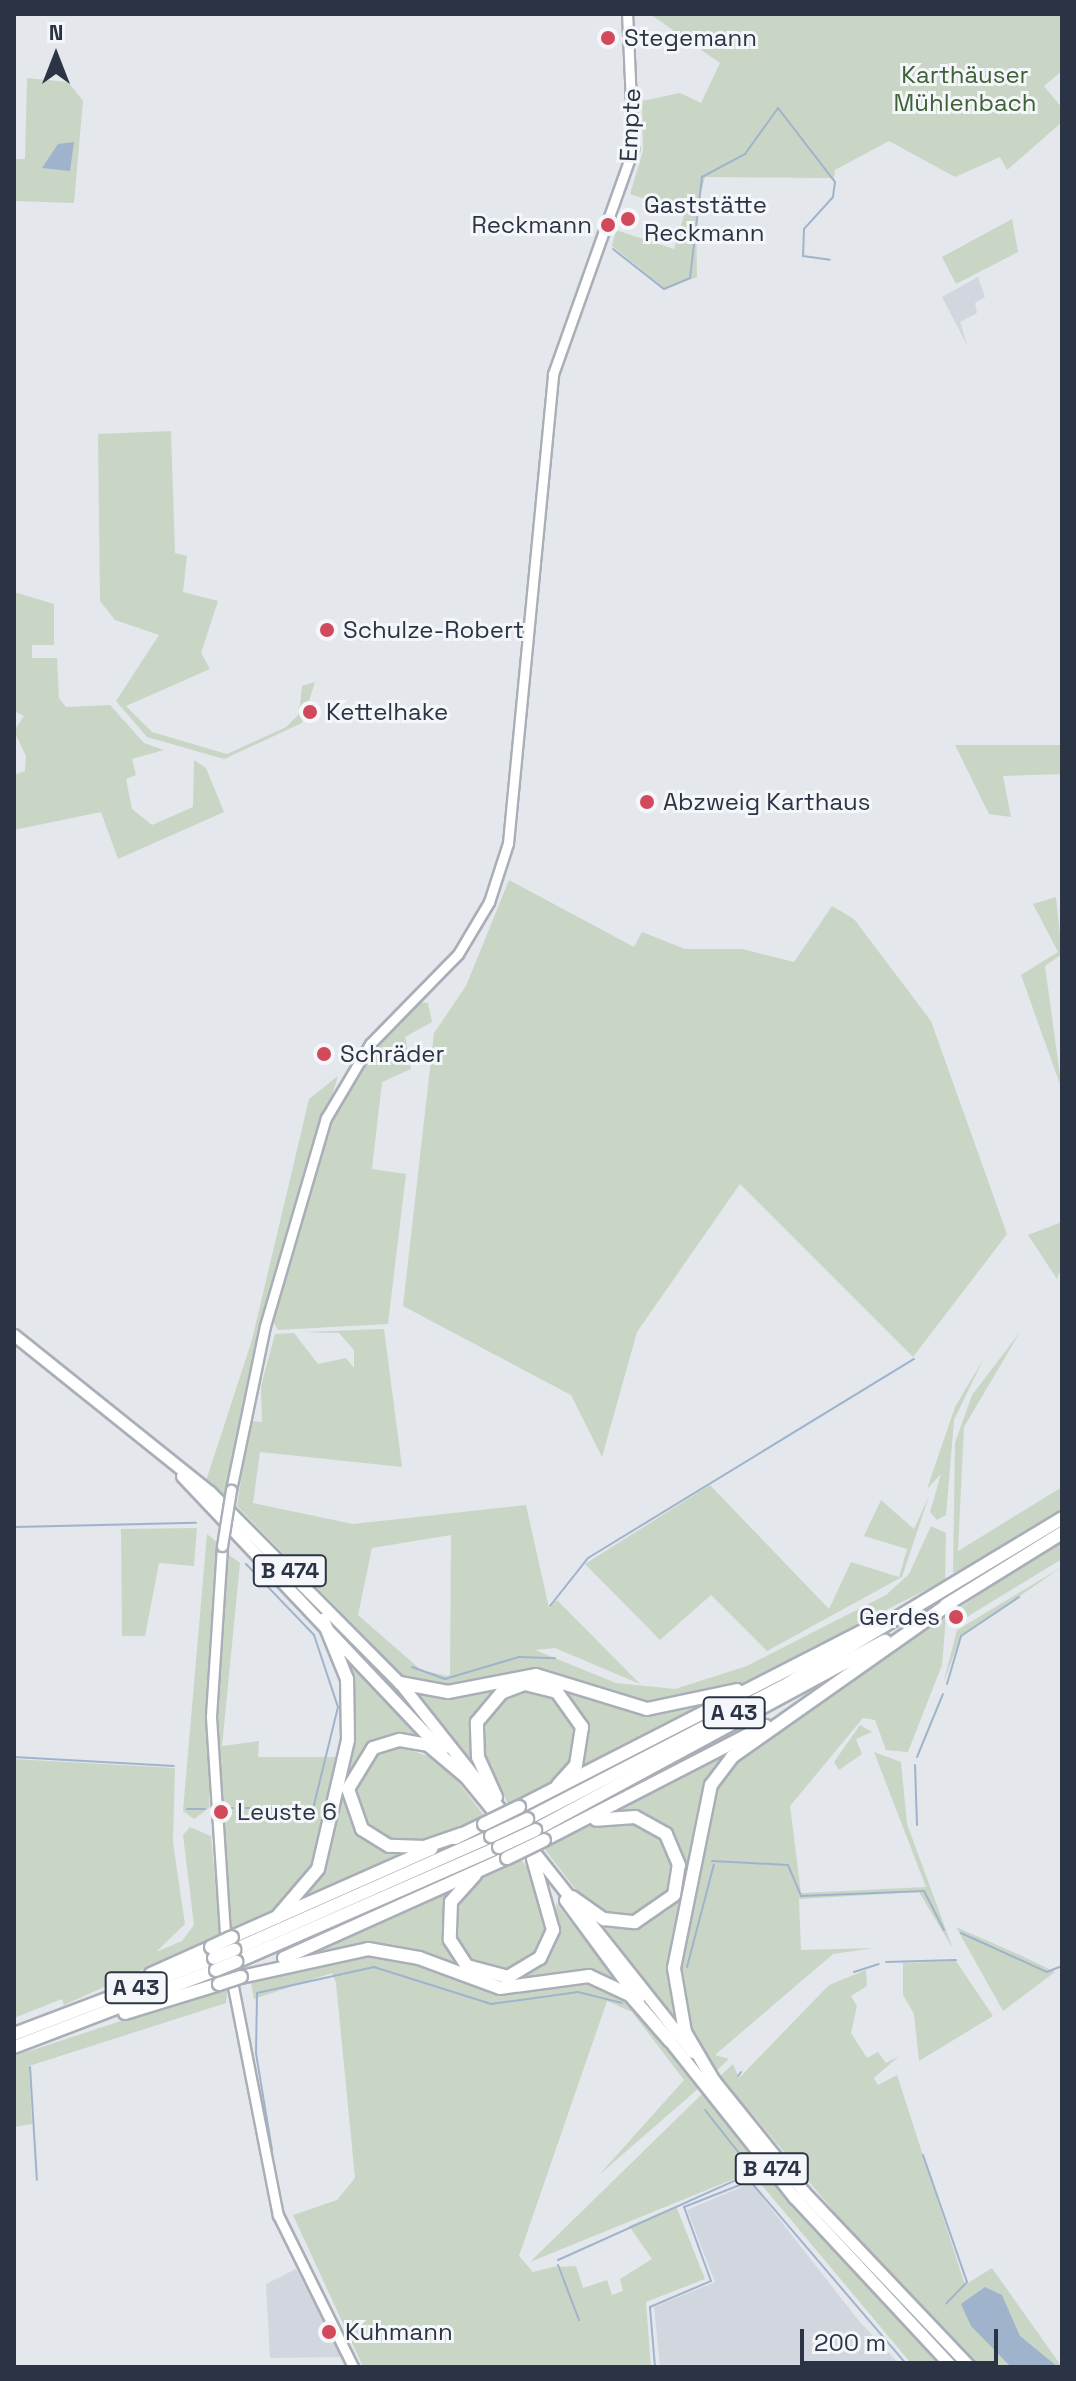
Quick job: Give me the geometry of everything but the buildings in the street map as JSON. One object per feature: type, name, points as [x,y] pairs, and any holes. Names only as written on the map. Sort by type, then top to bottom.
[{"type":"highway","name":"B 474","points":[[14,1335],[210,1492],[400,1683],[496,1797],[715,2083],[804,2192],[970,2367]]},
{"type":"highway","name":"B 474","points":[[174,1466],[323,1620],[466,1777],[794,2197],[952,2367]]},
{"type":"highway","name":"A 43","points":[[14,2047],[61,2023],[234,1950],[503,1853],[527,1819],[724,1719],[968,1577],[1062,1518]]},
{"type":"highway","name":"A 43","points":[[234,1950],[527,1819],[936,1614],[1062,1533]]},
{"type":"highway","points":[[535,1800],[934,1595]]},
{"type":"highway","points":[[715,2083],[685,2032],[674,1968],[706,1799],[732,1757],[936,1614]]},
{"type":"highway","points":[[234,1950],[277,1917],[318,1869],[348,1740],[347,1679],[323,1620]]},
{"type":"highway","points":[[400,1683],[448,1692],[536,1675],[628,1706],[670,1709],[781,1673]]},
{"type":"highway","points":[[277,1917],[484,1824],[527,1819],[535,1800],[569,1775],[583,1744],[568,1701],[535,1684],[501,1693],[477,1722],[478,1757],[496,1797]]},
{"type":"highway","points":[[533,1859],[553,1930],[540,1958],[508,1977],[477,1972],[450,1940],[451,1902],[475,1875],[503,1853],[574,1827],[817,1697]]},
{"type":"highway","points":[[462,1834],[425,1847],[389,1846],[362,1829],[348,1789],[373,1748],[400,1740],[428,1745],[466,1777]]},
{"type":"highway","points":[[572,1897],[604,1919],[635,1922],[663,1908],[679,1880],[676,1851],[653,1824],[619,1816],[574,1827]]},
{"type":"highway","points":[[241,1977],[475,1875]]},
{"type":"highway","points":[[61,2023],[241,1977],[368,1949],[419,1958],[500,1988],[589,1976],[630,1995],[669,2040]]},
{"type":"highway","name":"A 43","points":[[14,2034],[61,2023]]},
{"type":"main road","name":"Empte","points":[[353,2367],[278,2215],[233,1989],[212,1782],[222,1546],[265,1326],[326,1118],[370,1044],[458,954],[502,864],[521,748],[547,414],[564,334],[633,149],[627,14]]},
{"type":"shaded area","points":[[978,277],[985,297],[975,303],[977,313],[960,322],[968,347],[942,297]]},
{"type":"shaded area","points":[[751,2183],[859,2321],[902,2367],[660,2367],[654,2307],[715,2282],[687,2210]]},
{"type":"shaded area","points":[[296,2269],[342,2357],[270,2358],[266,2284]]},
{"type":"green space","name":"Karthäuser Mühlenbach","points":[[650,14],[1062,14],[1062,71],[1044,86],[1062,108],[1062,122],[1007,170],[1000,157],[955,177],[889,141],[835,170],[834,178],[705,177],[696,213],[697,277],[666,289],[612,246],[616,230],[674,249],[685,212],[630,194],[643,151],[642,101],[680,93],[701,103],[720,63]]},
{"type":"green space","points":[[27,78],[68,82],[83,101],[74,203],[14,201],[14,159],[25,159]]},
{"type":"green space","points":[[1012,219],[1018,252],[956,284],[942,257]]},
{"type":"green space","points":[[171,431],[175,553],[187,556],[183,592],[218,601],[201,653],[210,669],[126,706],[152,732],[227,754],[286,727],[299,714],[302,686],[315,682],[302,723],[224,759],[147,737],[116,701],[159,635],[115,620],[100,601],[98,434]]},
{"type":"green space","points":[[14,592],[54,604],[54,645],[32,645],[32,658],[57,658],[59,698],[66,707],[110,705],[144,743],[164,750],[132,759],[136,775],[126,779],[132,809],[152,825],[193,807],[194,760],[206,768],[224,812],[118,859],[101,812],[14,830],[14,775],[25,771],[26,756],[14,731],[24,716],[14,711]]},
{"type":"green space","points":[[955,745],[1062,745],[1062,774],[1003,776],[1011,817],[989,814]]},
{"type":"green space","points":[[509,880],[634,947],[642,932],[685,949],[742,949],[794,962],[832,906],[854,919],[931,1021],[1007,1234],[913,1357],[740,1184],[637,1332],[602,1457],[571,1395],[403,1306],[434,1033],[466,986]]},
{"type":"green space","points":[[1056,897],[1062,954],[1045,966],[1062,1090],[1021,975],[1058,952],[1033,904]]},
{"type":"green space","points":[[417,1002],[428,1003],[432,1022],[405,1037],[411,1069],[382,1082],[372,1169],[406,1174],[388,1324],[278,1330],[271,1318],[326,1129],[367,1055]]},
{"type":"green space","points":[[338,1076],[258,1334],[223,1501],[205,1484],[252,1340],[309,1099]]},
{"type":"green space","points":[[1062,1222],[1062,1267],[1057,1279],[1028,1235]]},
{"type":"green space","points":[[384,1329],[402,1467],[260,1452],[253,1503],[353,1524],[526,1505],[549,1608],[557,1600],[640,1684],[555,1648],[535,1650],[616,1683],[675,1689],[747,1666],[886,1595],[909,1574],[931,1526],[946,1533],[945,1580],[729,1690],[641,1705],[529,1671],[441,1689],[408,1680],[237,1506],[250,1421],[262,1422],[261,1386],[275,1334],[294,1333],[318,1364],[346,1358],[354,1368],[354,1350],[339,1333],[302,1332]],"holes":[[[451,1535],[450,1675],[421,1670],[358,1615],[372,1548]]]},
{"type":"green space","points":[[1020,1332],[964,1427],[958,1551],[1062,1487],[1062,1559],[962,1620],[955,1611],[986,1590],[964,1568],[953,1573],[955,1443],[972,1395]]},
{"type":"green space","points":[[984,1358],[954,1420],[946,1515],[937,1520],[930,1512],[941,1474],[927,1489],[955,1407]]},
{"type":"green space","points":[[710,1485],[829,1609],[851,1562],[899,1577],[907,1549],[864,1536],[881,1500],[914,1529],[929,1496],[902,1577],[767,1651],[711,1595],[660,1640],[585,1564]]},
{"type":"green space","points":[[197,1528],[194,1566],[159,1563],[145,1636],[122,1636],[121,1529]]},
{"type":"green space","points":[[207,1534],[218,1543],[209,1808],[194,1819],[183,1811]]},
{"type":"green space","points":[[225,1552],[240,1563],[222,1746],[259,1741],[258,1757],[340,1757],[314,1870],[291,1901],[232,1932],[214,1727]]},
{"type":"green space","points":[[1062,1567],[961,1636],[943,1684],[957,1630]]},
{"type":"green space","points":[[946,1617],[942,1665],[908,1752],[886,1750],[875,1720],[863,1718],[790,1806],[801,1893],[926,1887],[874,1752],[901,1762],[907,1824],[953,1949],[919,1892],[799,1899],[801,1950],[874,1948],[833,1954],[715,2055],[729,2059],[716,2071],[690,2028],[678,1968],[711,1796],[728,1766]]},
{"type":"green space","points":[[341,1647],[422,1738],[374,1743],[360,1755],[346,1781],[349,1815],[370,1841],[413,1852],[303,1900],[322,1870],[354,1723]]},
{"type":"green space","points":[[510,1681],[553,1683],[625,1710],[667,1713],[709,1705],[576,1775],[587,1730],[563,1692],[545,1683],[492,1695],[482,1708],[476,1765],[415,1694],[448,1696]]},
{"type":"green space","points":[[522,1690],[558,1699],[578,1731],[576,1756],[554,1784],[509,1806],[482,1751],[482,1730],[503,1698]]},
{"type":"green space","points":[[860,1725],[872,1732],[856,1739],[862,1754],[839,1770],[834,1762]]},
{"type":"green space","points":[[745,1741],[719,1764],[673,1946],[678,2022],[602,1924],[630,1928],[666,1912],[683,1882],[682,1853],[655,1820],[609,1813]]},
{"type":"green space","points":[[396,1745],[442,1761],[486,1818],[426,1841],[392,1842],[368,1829],[353,1787],[378,1751]]},
{"type":"green space","points":[[14,1759],[175,1768],[173,1843],[185,1924],[156,1952],[182,1941],[194,1925],[183,1835],[190,1827],[211,1836],[220,1935],[64,2005],[62,1999],[14,2018]]},
{"type":"green space","points":[[630,1821],[660,1834],[674,1861],[670,1892],[641,1917],[613,1917],[583,1899],[543,1847],[593,1825]]},
{"type":"green space","points":[[520,1858],[537,1882],[549,1931],[534,1960],[503,1973],[472,1964],[453,1934],[456,1904],[483,1874]]},
{"type":"green space","points":[[455,1886],[444,1936],[471,1973],[501,1981],[536,1969],[555,1942],[556,1903],[614,1978],[578,1973],[493,1984],[416,1955],[367,1946],[295,1958]]},
{"type":"green space","points":[[956,1927],[1020,1955],[1055,1972],[1003,2011]]},
{"type":"green space","points":[[372,1953],[416,1961],[492,1991],[585,1980],[631,2000],[699,2088],[599,2175],[684,2080],[632,2012],[607,2001],[519,2256],[533,2272],[557,2266],[579,2320],[559,2267],[576,2266],[583,2288],[607,2280],[612,2295],[623,2291],[620,2279],[652,2259],[629,2226],[676,2206],[705,2279],[646,2302],[651,2367],[363,2367],[293,2215],[337,2200],[355,2178],[336,1983],[332,1973],[254,1999],[250,1978]]},
{"type":"green space","points":[[956,1961],[993,2016],[919,2061],[914,2014],[903,1995],[903,1963]]},
{"type":"green space","points":[[866,1970],[867,1986],[851,1996],[857,2006],[851,2033],[867,2058],[878,2052],[886,2063],[899,2056],[874,2078],[878,2085],[897,2075],[965,2285],[992,2268],[1062,2367],[979,2367],[863,2246],[720,2076],[733,2064],[739,2078],[829,1985]]},
{"type":"green space","points":[[228,1986],[226,2003],[29,2066],[32,2124],[14,2127],[14,2056]]},
{"type":"green space","points":[[703,2093],[854,2271],[944,2367],[914,2367],[751,2172],[530,2262]]},
{"type":"water","points":[[74,142],[70,171],[42,168],[58,144]]},
{"type":"water","points":[[985,2287],[1002,2295],[1020,2336],[1058,2367],[1011,2367],[971,2326],[961,2304]]},
{"type":"waterway","points":[[613,249],[664,289],[690,278],[702,177],[745,154],[778,108],[835,182],[833,197],[804,229],[803,256],[830,260]]},
{"type":"waterway","points":[[550,1606],[588,1558],[914,1359]]},
{"type":"waterway","points":[[14,1527],[196,1523]]},
{"type":"waterway","points":[[246,1564],[314,1635],[338,1707],[313,1809],[246,1808]]},
{"type":"waterway","points":[[947,1684],[961,1636],[1019,1597]]},
{"type":"waterway","points":[[412,1667],[445,1679],[519,1657],[555,1658]]},
{"type":"waterway","points":[[917,1757],[943,1694]]},
{"type":"waterway","points":[[14,1757],[174,1766]]},
{"type":"waterway","points":[[915,1765],[917,1825]]},
{"type":"waterway","points":[[222,1808],[233,1808]]},
{"type":"waterway","points":[[187,1809],[205,1809]]},
{"type":"waterway","points":[[712,1861],[788,1865],[801,1896],[924,1891],[944,1930]]},
{"type":"waterway","points":[[687,1967],[714,1864]]},
{"type":"waterway","points":[[961,1933],[1047,1972],[1062,1966]]},
{"type":"waterway","points":[[886,1962],[956,1960]]},
{"type":"waterway","points":[[854,1972],[879,1964]]},
{"type":"waterway","points":[[272,2150],[256,2053],[257,1993],[374,1967],[491,2004],[578,1992],[622,2003]]},
{"type":"waterway","points":[[30,2067],[37,2180]]},
{"type":"waterway","points":[[738,2076],[741,2072]]},
{"type":"waterway","points":[[558,2260],[754,2172],[705,2110]]},
{"type":"waterway","points":[[923,2155],[967,2282],[946,2304]]},
{"type":"waterway","points":[[655,2367],[650,2307],[711,2281],[684,2207],[750,2181],[909,2367]]},
{"type":"waterway","points":[[558,2265],[579,2320]]},
{"type":"place","name":"Stegemann","points":[[608,38]]},
{"type":"place","name":"Gaststätte Reckmann","points":[[628,219]]},
{"type":"place","name":"Reckmann","points":[[608,225]]},
{"type":"place","name":"Schulze-Robert","points":[[327,630]]},
{"type":"place","name":"Kettelhake","points":[[310,712]]},
{"type":"place","name":"Abzweig Karthaus","points":[[647,802]]},
{"type":"place","name":"Schräder","points":[[324,1054]]},
{"type":"place","name":"Gerdes","points":[[956,1617]]},
{"type":"place","name":"Leuste 6","points":[[221,1812]]},
{"type":"place","name":"Kuhmann","points":[[329,2332]]}]
